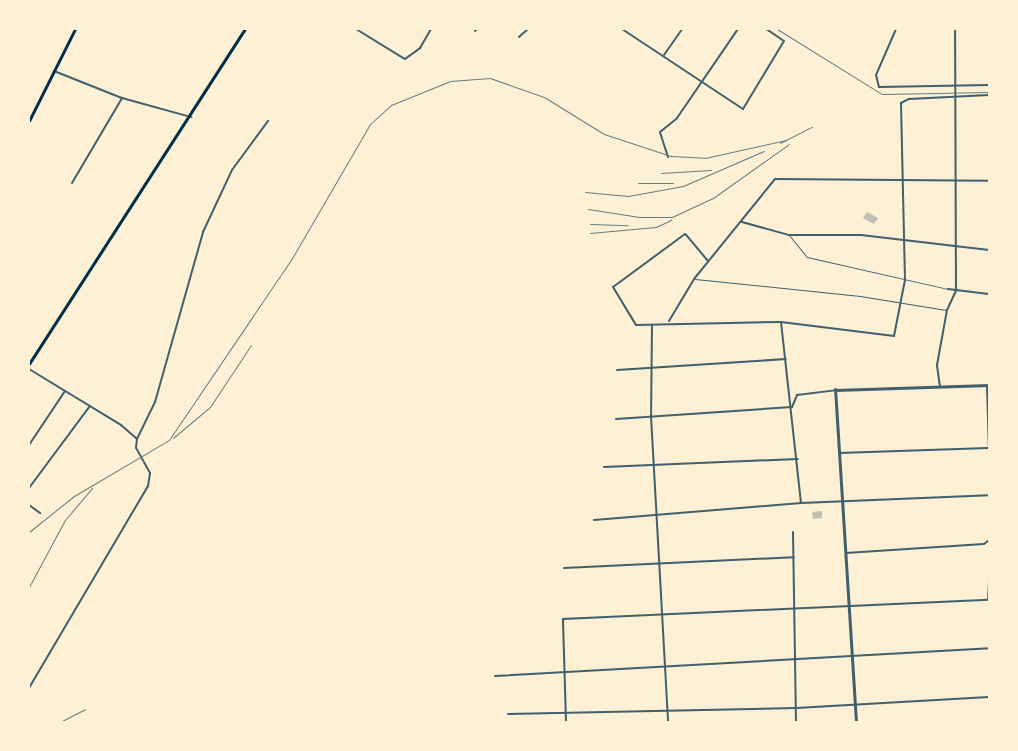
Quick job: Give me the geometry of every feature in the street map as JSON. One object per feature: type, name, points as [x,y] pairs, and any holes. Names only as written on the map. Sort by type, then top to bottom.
[{"type":"main road","points":[[29,121],[75,29]]},
{"type":"main road","points":[[29,364],[30,359],[191,117],[245,29]]},
{"type":"street","points":[[356,29],[405,59],[420,48],[431,29]]},
{"type":"street","points":[[519,36],[528,29]]},
{"type":"street","points":[[622,29],[743,108],[784,41],[766,29]]},
{"type":"street","points":[[664,56],[682,29]]},
{"type":"street","points":[[668,157],[660,132],[677,118],[738,29]]},
{"type":"street","points":[[896,29],[876,75],[879,87],[989,85]]},
{"type":"street","points":[[940,387],[937,366],[948,310],[956,291],[958,246],[955,29]]},
{"type":"street","points":[[54,71],[122,98],[191,117]]},
{"type":"street","points":[[708,261],[685,234],[613,287],[636,325],[652,326],[669,321],[781,322],[861,335],[894,336],[898,331],[904,302],[905,280],[901,104],[910,98],[989,95]]},
{"type":"street","points":[[72,183],[122,98]]},
{"type":"street","points":[[29,688],[148,486],[150,473],[136,448],[137,439],[154,402],[203,232],[232,170],[268,121]]},
{"type":"street","points":[[669,321],[694,279],[775,179],[903,183],[989,181]]},
{"type":"street","points":[[741,222],[789,235],[904,240],[989,250]]},
{"type":"street","points":[[948,289],[989,294]]},
{"type":"street","points":[[781,322],[798,459],[801,503]]},
{"type":"street","points":[[652,326],[652,416],[668,665],[668,722]]},
{"type":"street","points":[[617,370],[786,359]]},
{"type":"street","points":[[29,369],[90,406],[137,439]]},
{"type":"street","points":[[792,407],[797,395],[835,390],[988,386],[989,453]]},
{"type":"street","points":[[29,445],[65,390]]},
{"type":"street","points":[[835,390],[856,722]]},
{"type":"street","points":[[29,488],[90,406]]},
{"type":"street","points":[[616,420],[792,407]]},
{"type":"street","points":[[839,453],[988,448]]},
{"type":"street","points":[[604,467],[798,459]]},
{"type":"street","points":[[594,520],[657,512],[801,503],[989,495]]},
{"type":"street","points":[[29,505],[40,513]]},
{"type":"street","points":[[793,532],[796,608],[792,612],[796,722]]},
{"type":"street","points":[[846,553],[984,544],[989,540]]},
{"type":"street","points":[[564,568],[660,561],[794,557]]},
{"type":"street","points":[[566,722],[563,619],[988,600],[989,581]]},
{"type":"street","points":[[495,676],[536,670],[566,674],[668,665],[989,648]]},
{"type":"street","points":[[508,714],[796,708],[855,703],[989,697]]},
{"type":"lane","points":[[789,235],[807,257],[948,289]]},
{"type":"lane","points":[[694,279],[904,302],[948,310]]},
{"type":"building","points":[[867,212],[878,218],[874,224],[863,218]]},
{"type":"building","points":[[822,511],[822,518],[813,519],[812,512]]},
{"type":"tram line","points":[[777,29],[882,94],[989,92]]},
{"type":"railway","points":[[29,532],[74,496],[169,440],[291,260],[370,124],[391,105],[450,81],[490,78],[544,97],[604,134],[671,156],[705,158],[786,140]]},
{"type":"railway","points":[[780,143],[812,127]]},
{"type":"railway","points":[[588,209],[639,217],[672,217],[713,198],[789,144]]},
{"type":"railway","points":[[585,192],[628,196],[683,186],[764,151]]},
{"type":"railway","points":[[661,173],[711,170]]},
{"type":"railway","points":[[638,183],[673,183]]},
{"type":"railway","points":[[590,233],[656,227],[671,220]]},
{"type":"railway","points":[[590,224],[628,225]]},
{"type":"railway","points":[[173,438],[210,407],[251,345]]},
{"type":"railway","points":[[29,587],[65,520],[92,488]]},
{"type":"railway","points":[[60,722],[85,709]]}]
